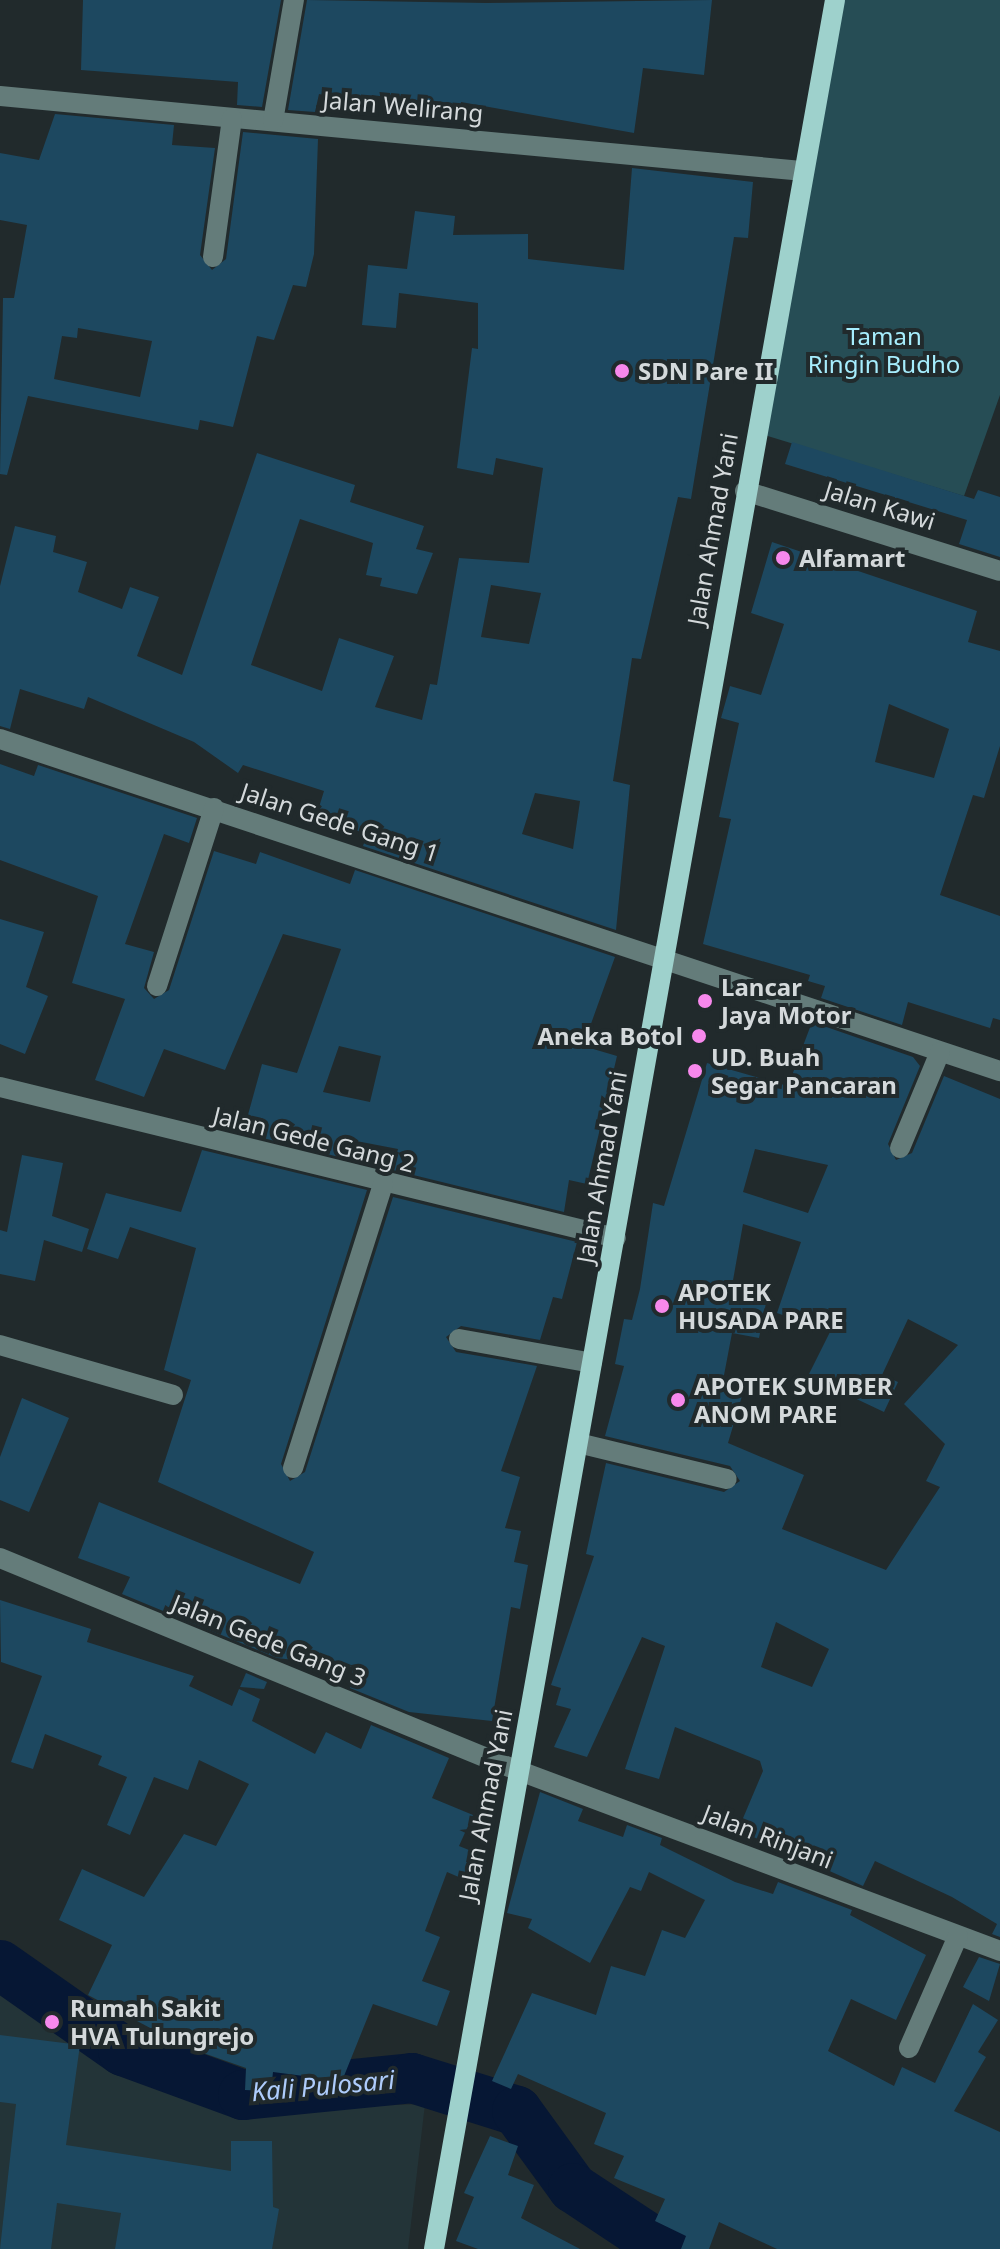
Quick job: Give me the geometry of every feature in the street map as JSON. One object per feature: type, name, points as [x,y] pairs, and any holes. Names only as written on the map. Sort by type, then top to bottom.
[{"type":"main road","name":"Jalan Ahmad Yani","points":[[434,2249],[463,2061],[616,1238],[745,491],[835,0]]},
{"type":"street","points":[[273,121],[294,0]]},
{"type":"street","name":"Jalan Welirang","points":[[0,96],[802,171]]},
{"type":"street","points":[[213,257],[232,118]]},
{"type":"street","name":"Jalan Kawi","points":[[745,491],[1000,571]]},
{"type":"street","name":"Jalan Gede Gang 1","points":[[0,739],[664,954],[1000,1071]]},
{"type":"street","points":[[157,986],[214,808]]},
{"type":"street","points":[[900,1148],[940,1052]]},
{"type":"street","name":"Jalan Gede Gang 2","points":[[0,1087],[383,1184],[616,1238]]},
{"type":"street","points":[[293,1468],[383,1184]]},
{"type":"street","points":[[459,1339],[592,1363]]},
{"type":"street","points":[[0,1345],[173,1395]]},
{"type":"street","points":[[578,1443],[727,1479]]},
{"type":"street","name":"Jalan Gede Gang 3","points":[[0,1558],[518,1770]]},
{"type":"street","name":"Jalan Rinjani","points":[[518,1770],[1000,1951]]},
{"type":"street","points":[[909,2048],[958,1936]]},
{"type":"shaded area","name":"Rumah Sakit HVA Tulungrejo","points":[[0,1941],[218,2111],[425,2104],[408,2249],[0,2249]]},
{"type":"green space","name":"Taman Ringin Budho","points":[[835,0],[1000,0],[1000,395],[964,496],[755,432]]},
{"type":"building","points":[[83,0],[281,0],[262,107],[237,105],[238,82],[81,70]]},
{"type":"building","points":[[307,0],[486,3],[712,0],[704,75],[643,68],[634,133],[461,102],[460,113],[425,111],[425,102],[372,95],[370,104],[319,94],[315,112],[288,110]]},
{"type":"building","points":[[55,114],[174,125],[172,145],[215,148],[200,255],[212,270],[226,259],[243,132],[318,139],[314,254],[306,287],[293,285],[274,340],[257,336],[233,427],[200,420],[198,430],[28,396],[7,475],[0,474],[3,298],[14,298],[27,225],[0,220],[0,153],[39,160]],"holes":[[[78,328],[152,341],[140,397],[54,379],[62,336],[77,338]]]},
{"type":"building","points":[[632,168],[753,182],[748,238],[734,237],[691,499],[678,497],[641,659],[632,658],[613,781],[630,785],[616,930],[363,846],[367,834],[316,817],[324,791],[243,765],[238,773],[194,742],[88,697],[84,709],[20,689],[10,729],[0,726],[0,586],[15,526],[56,536],[53,552],[87,562],[78,592],[122,609],[130,587],[159,597],[137,656],[182,675],[257,453],[355,485],[350,502],[424,526],[416,549],[433,553],[417,594],[380,586],[382,578],[366,575],[373,543],[300,519],[251,665],[322,691],[339,638],[394,656],[375,707],[422,720],[430,684],[437,685],[459,558],[529,563],[543,468],[496,458],[493,475],[457,468],[472,348],[478,349],[478,303],[399,293],[396,328],[362,325],[368,265],[407,269],[415,211],[455,216],[453,235],[528,234],[528,259],[624,270]],"holes":[[[491,585],[541,593],[529,644],[481,637]],[[535,793],[580,801],[573,849],[522,834]]]},
{"type":"building","points":[[792,442],[974,499],[978,490],[1000,497],[1000,557],[959,544],[967,520],[785,464]]},
{"type":"building","points":[[772,542],[977,611],[968,642],[1000,651],[1000,746],[984,798],[973,795],[940,895],[1000,916],[1000,1020],[993,1018],[990,1028],[908,1002],[902,1025],[821,998],[825,986],[808,981],[810,975],[703,944],[731,819],[719,817],[739,723],[721,718],[730,686],[761,695],[784,624],[751,613]],"holes":[[[889,704],[949,729],[934,778],[875,762]]]},
{"type":"building","points":[[0,764],[34,776],[38,765],[197,818],[189,843],[164,834],[125,944],[154,952],[144,988],[154,999],[169,990],[214,851],[256,864],[260,852],[350,884],[355,870],[615,957],[583,1046],[617,1056],[587,1184],[569,1180],[564,1212],[393,1170],[398,1149],[351,1140],[347,1159],[243,1133],[262,1064],[297,1073],[341,949],[283,934],[225,1070],[164,1049],[144,1097],[95,1080],[125,999],[72,983],[98,896],[0,860]],"holes":[[[339,1046],[381,1056],[370,1102],[323,1092]]]},
{"type":"building","points":[[0,919],[44,932],[26,987],[48,996],[25,1054],[0,1044]]},
{"type":"building","points":[[812,1022],[913,1057],[920,1066],[888,1144],[896,1160],[912,1153],[944,1076],[1000,1099],[1000,1937],[992,1934],[997,1924],[952,1897],[875,1861],[863,1886],[738,1830],[763,1771],[760,1761],[675,1727],[659,1779],[625,1769],[665,1646],[642,1637],[587,1757],[554,1747],[571,1709],[556,1705],[561,1688],[551,1685],[594,1556],[586,1554],[606,1463],[724,1492],[740,1481],[730,1466],[605,1436],[624,1366],[615,1364],[624,1319],[632,1320],[640,1289],[653,1203],[664,1206],[707,1063],[788,1086]],"holes":[[[755,1149],[828,1165],[808,1213],[743,1192]],[[743,1224],[801,1242],[777,1313],[830,1332],[808,1376],[884,1412],[898,1382],[882,1375],[908,1319],[958,1345],[904,1404],[945,1444],[926,1481],[940,1487],[886,1570],[782,1529],[804,1475],[728,1443],[742,1396],[721,1391],[732,1333],[759,1338],[768,1293],[732,1286]],[[776,1622],[829,1649],[812,1687],[761,1667]]]},
{"type":"building","points":[[202,1150],[367,1190],[281,1464],[290,1481],[305,1472],[393,1197],[577,1242],[562,1299],[553,1297],[540,1340],[461,1326],[446,1337],[456,1352],[537,1366],[501,1471],[520,1477],[505,1528],[521,1531],[514,1562],[528,1565],[520,1609],[511,1607],[492,1721],[409,1712],[350,1688],[353,1667],[277,1658],[122,1594],[130,1577],[78,1558],[99,1502],[300,1584],[314,1552],[158,1482],[191,1380],[164,1370],[196,1248],[130,1227],[118,1259],[87,1249],[106,1193],[181,1212]]},
{"type":"building","points":[[22,1155],[63,1163],[52,1216],[89,1229],[82,1252],[44,1240],[35,1281],[0,1274],[0,1230],[7,1232]]},
{"type":"building","points":[[22,1398],[69,1418],[29,1512],[0,1500],[0,1457]]},
{"type":"building","points":[[0,1600],[91,1629],[87,1642],[194,1676],[189,1686],[232,1706],[239,1689],[260,1699],[252,1721],[315,1754],[326,1732],[361,1749],[371,1725],[449,1758],[432,1798],[473,1815],[459,1846],[479,1854],[468,1881],[447,1872],[425,1931],[440,1937],[422,1981],[450,1991],[437,2026],[373,2004],[342,2081],[273,2072],[271,2091],[245,2090],[246,2068],[186,2047],[88,1995],[112,1945],[59,1920],[82,1869],[144,1897],[184,1834],[216,1846],[249,1784],[199,1760],[188,1790],[154,1777],[130,1835],[107,1825],[127,1777],[98,1765],[102,1756],[45,1734],[33,1769],[11,1762],[42,1676],[1,1662]]},
{"type":"building","points":[[246,1673],[267,1682],[264,1689],[240,1687]]},
{"type":"building","points":[[540,1792],[583,1809],[578,1821],[623,1837],[627,1825],[662,1838],[660,1845],[735,1882],[773,1894],[778,1882],[852,1910],[850,1915],[926,1955],[896,2020],[851,1999],[828,2051],[894,2086],[902,2067],[935,2083],[973,2004],[998,2020],[978,2052],[986,2057],[954,2111],[1000,2132],[1000,2249],[777,2249],[719,2222],[709,2249],[681,2249],[686,2236],[655,2221],[665,2199],[614,2178],[624,2156],[594,2144],[606,2113],[518,2074],[511,2089],[492,2081],[532,1993],[596,2015],[611,1966],[645,1976],[662,1930],[685,1938],[705,1900],[649,1872],[641,1891],[630,1887],[590,1963],[528,1928],[532,1919],[507,1913]]},
{"type":"building","points":[[979,1957],[1000,1964],[989,2001],[963,1987]]},
{"type":"building","points":[[0,2035],[80,2045],[66,2145],[231,2171],[231,2141],[272,2141],[273,2207],[279,2209],[272,2249],[115,2249],[121,2213],[57,2203],[51,2249],[0,2249],[16,2104],[0,2102]]},
{"type":"building","points":[[490,2136],[518,2146],[508,2175],[534,2185],[521,2218],[580,2249],[478,2249],[456,2241],[474,2197],[464,2193]]},
{"type":"waterway","name":"Kali Pulosari","points":[[0,1965],[123,2051],[243,2095],[412,2078],[517,2111],[573,2188],[665,2249]]},
{"type":"place","name":"SDN Pare II","points":[[622,371]]},
{"type":"place","name":"Alfamart","points":[[783,558]]},
{"type":"place","name":"Lancar Jaya Motor","points":[[705,1001]]},
{"type":"place","name":"Aneka Botol","points":[[699,1036]]},
{"type":"place","name":"UD. Buah Segar Pancaran","points":[[695,1071]]},
{"type":"place","name":"APOTEK HUSADA PARE","points":[[662,1306]]},
{"type":"place","name":"APOTEK SUMBER ANOM PARE","points":[[678,1400]]},
{"type":"place","name":"Rumah Sakit HVA Tulungrejo","points":[[52,2022]]}]
